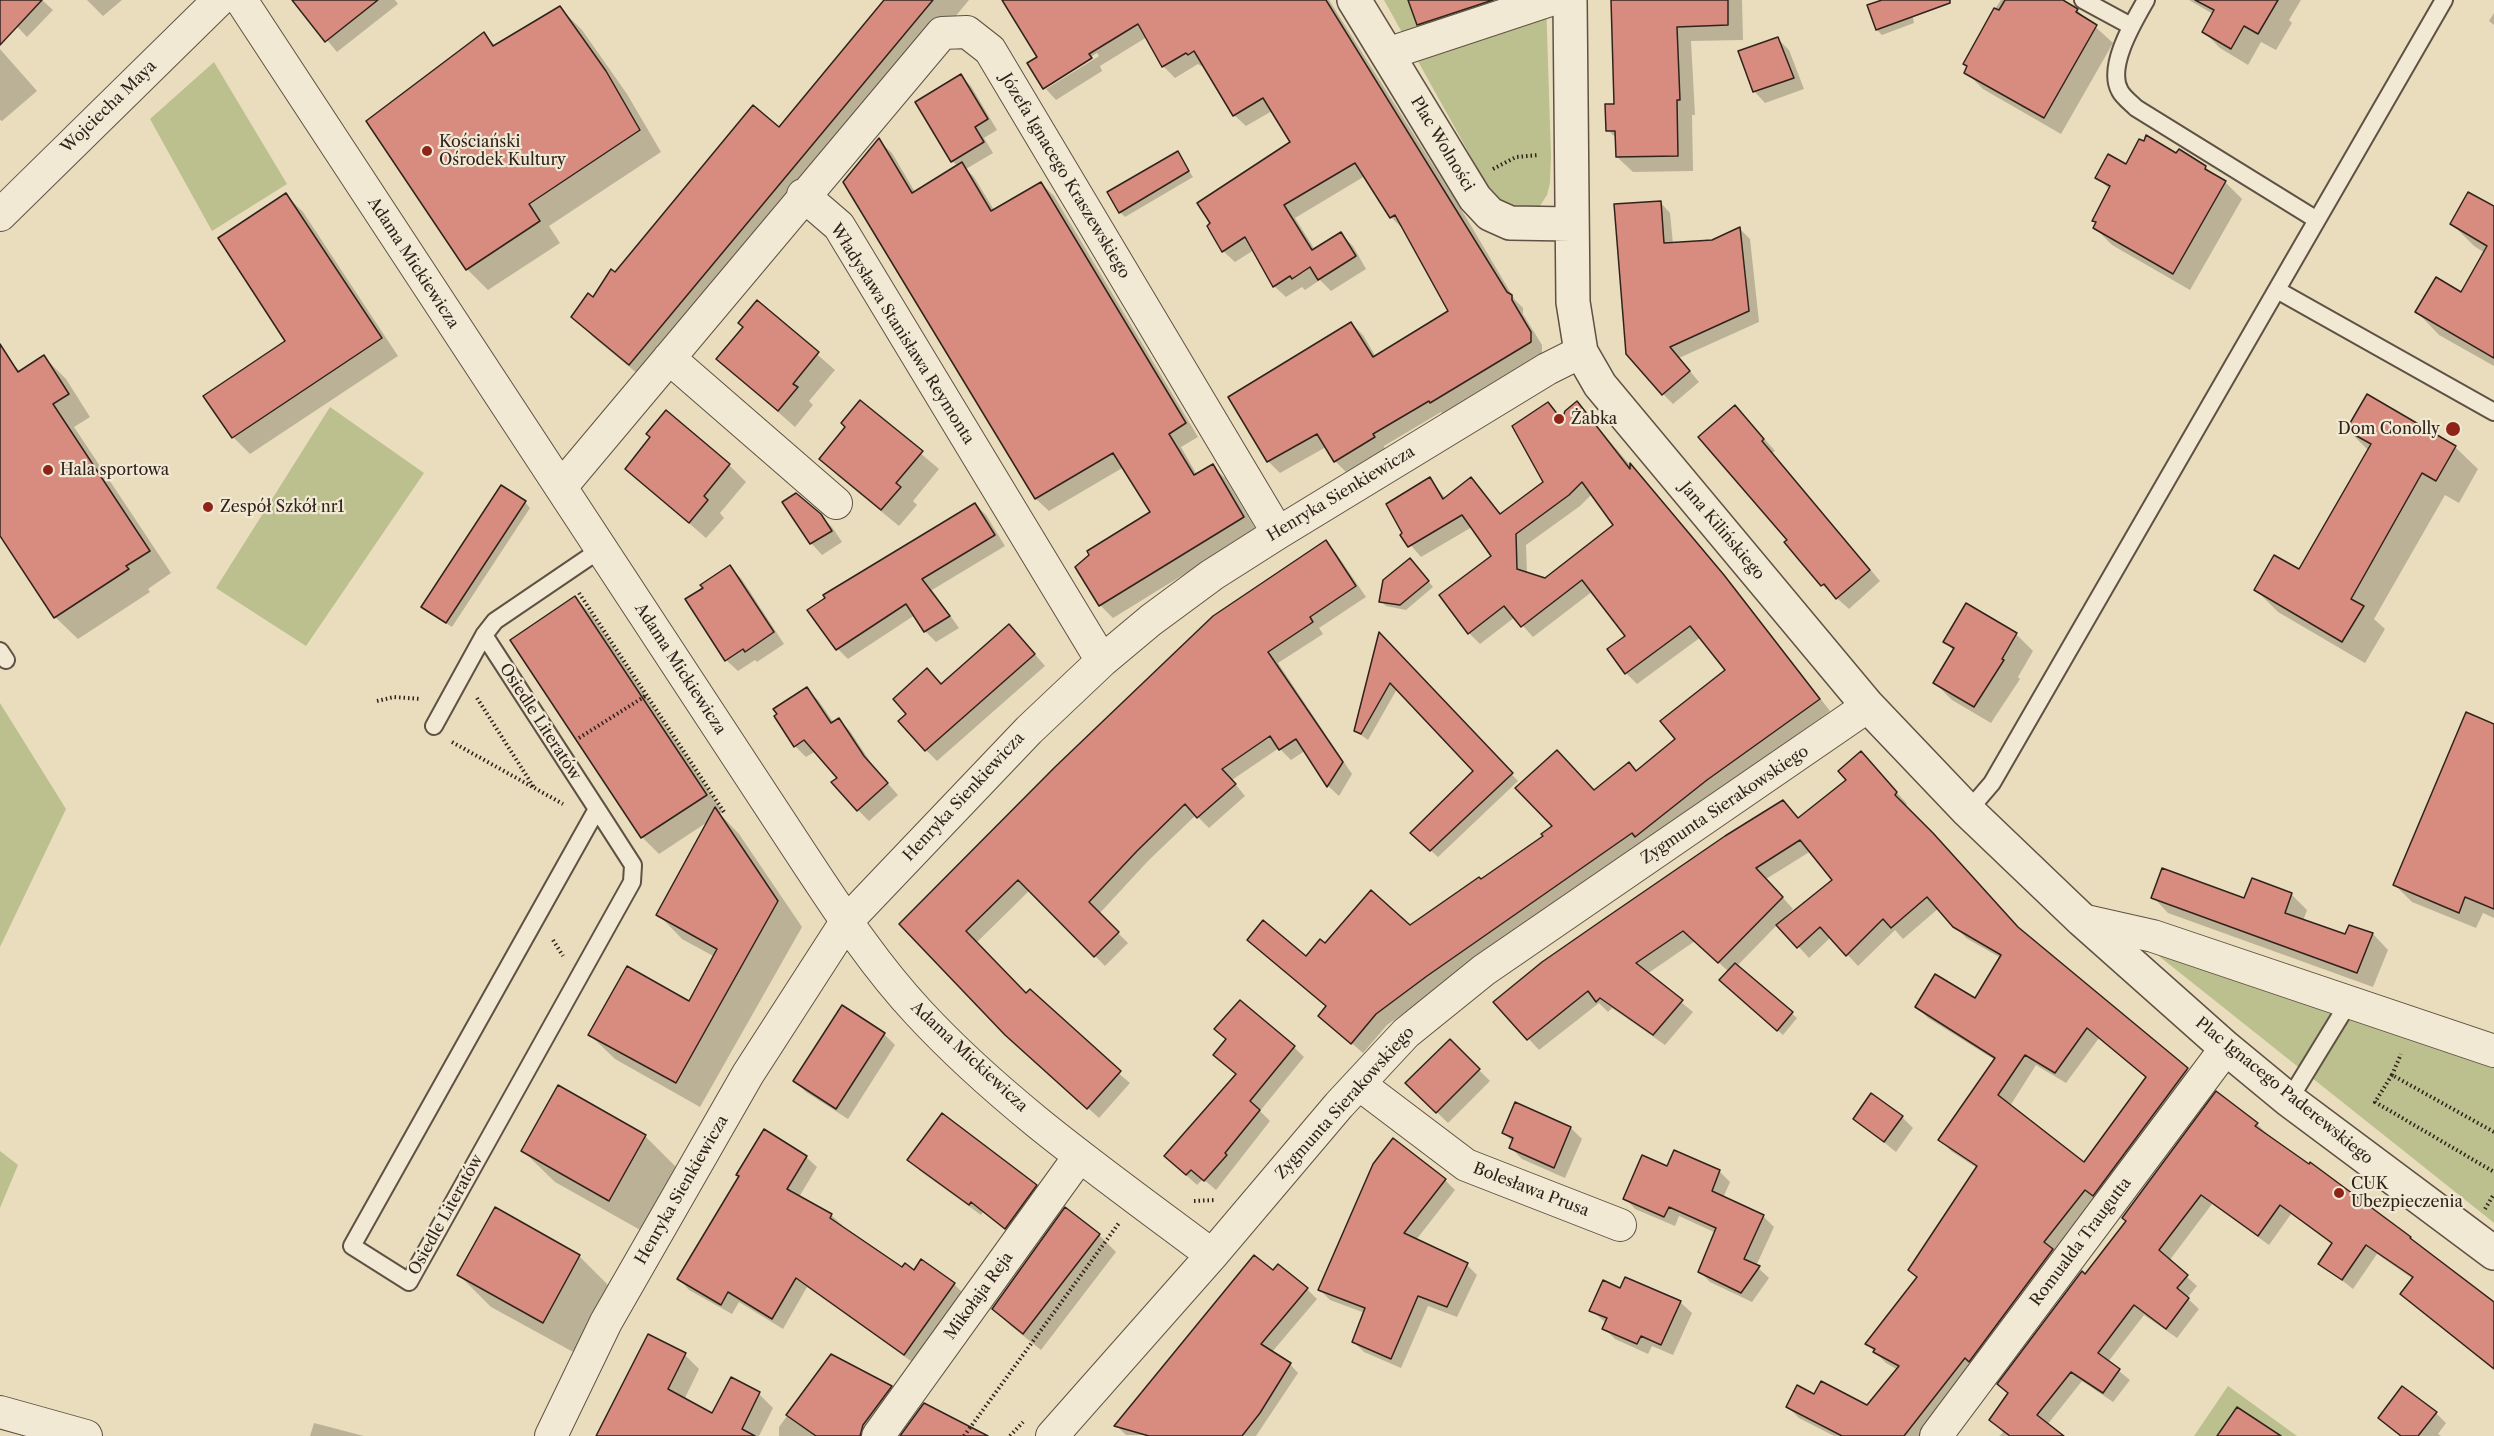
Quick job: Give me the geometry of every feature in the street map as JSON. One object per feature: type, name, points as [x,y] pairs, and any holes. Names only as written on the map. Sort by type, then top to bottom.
[{"type":"street","name":"Wojciecha Maya","points":[[0,215],[219,0]]},
{"type":"street","name":"Adama Mickiewicza","points":[[241,0],[846,922],[877,964],[919,1013],[979,1072],[1079,1157],[1212,1255]]},
{"type":"street","name":"Plac Wolności","points":[[1354,0],[1475,198],[1490,214],[1510,223],[1571,225]]},
{"type":"street","points":[[1387,54],[1550,0]]},
{"type":"street","points":[[1570,0],[1573,302],[1581,352]]},
{"type":"street","name":"Józefa Ignacego Kraszewskiego","points":[[804,195],[942,33],[967,32],[990,50],[1278,533]]},
{"type":"street","points":[[561,487],[804,195]]},
{"type":"street","name":"Władysława Stanisława Reymonta","points":[[804,195],[839,226],[1102,661]]},
{"type":"street","name":"Henryka Sienkiewicza","points":[[551,1436],[606,1322],[736,1095],[846,922],[1029,730],[1102,661],[1212,575],[1547,369],[1581,352]]},
{"type":"street","name":"Jana Kilińskiego","points":[[1581,352],[1600,385],[1868,706]]},
{"type":"street","points":[[669,358],[836,503]]},
{"type":"street","name":"Plac Ignacego Paderewskiego","points":[[1868,706],[1968,811],[2082,920],[2226,1048],[2289,1100],[2494,1253]]},
{"type":"street","name":"Zygmunta Sierakowskiego","points":[[1052,1436],[1406,1033],[1484,970],[1868,706]]},
{"type":"street","points":[[2082,920],[2153,936],[2494,1051]]},
{"type":"street","name":"Romualda Traugutta","points":[[1936,1436],[2226,1048]]},
{"type":"street","name":"Bolesława Prusa","points":[[1359,1084],[1466,1166],[1620,1225]]},
{"type":"street","name":"Mikołaja Reja","points":[[878,1436],[1079,1157]]},
{"type":"street","points":[[0,1412],[86,1436]]},
{"type":"lane","points":[[2083,0],[2131,26]]},
{"type":"lane","points":[[2146,0],[2131,26],[2116,63],[2119,90],[2136,108],[2317,220]]},
{"type":"lane","points":[[1968,811],[1992,783],[2444,0]]},
{"type":"lane","points":[[2277,290],[2494,412]]},
{"type":"lane","points":[[434,726],[484,636],[495,621],[601,549]]},
{"type":"lane","name":"Osiedle Literatów","points":[[484,636],[560,751],[633,865],[632,882],[409,1282],[352,1246],[597,809]]},
{"type":"lane","points":[[2289,1100],[2349,1002]]},
{"type":"path","points":[[565,573],[724,812]]},
{"type":"path","points":[[560,751],[647,696]]},
{"type":"path","points":[[477,699],[536,790]]},
{"type":"path","points":[[434,726],[450,741],[570,808]]},
{"type":"path","points":[[2494,1132],[2392,1075],[2375,1102],[2494,1172]]},
{"type":"path","points":[[964,1436],[1122,1219]]},
{"type":"path","points":[[1010,1436],[1025,1419]]},
{"type":"green space","points":[[1384,0],[1546,0],[1551,155],[1550,183],[1547,195],[1540,206],[1517,209],[1495,200]]},
{"type":"green space","points":[[214,62],[287,184],[212,231],[150,119]]},
{"type":"green space","points":[[330,407],[424,473],[306,646],[216,588]]},
{"type":"green space","points":[[0,703],[66,809],[0,947]]},
{"type":"green space","points":[[2150,949],[2494,1066],[2494,1223],[2483,1214]]},
{"type":"green space","points":[[0,1151],[18,1165],[0,1208]]},
{"type":"green space","points":[[2228,1386],[2297,1436],[2194,1436]]},
{"type":"building","points":[[0,0],[42,0],[0,45]]},
{"type":"building","points":[[292,0],[378,0],[325,42]]},
{"type":"building","points":[[884,0],[933,0],[629,365],[571,317],[588,293],[593,297],[611,269],[615,272],[753,105],[779,127]]},
{"type":"building","points":[[1002,0],[1326,0],[1507,292],[1512,295],[1512,300],[1531,332],[1531,342],[1430,403],[1429,401],[1373,434],[1375,437],[1334,462],[1317,434],[1267,462],[1228,397],[1351,322],[1373,357],[1448,311],[1395,215],[1390,218],[1355,163],[1284,205],[1312,250],[1341,232],[1356,256],[1318,280],[1310,267],[1292,279],[1290,276],[1273,287],[1245,237],[1222,252],[1207,226],[1210,223],[1197,203],[1290,142],[1263,98],[1233,116],[1194,51],[1162,67],[1138,24],[1089,54],[1092,58],[1043,89],[1027,63],[1037,57]]},
{"type":"building","points":[[1408,0],[1493,0],[1417,25]]},
{"type":"building","points":[[1611,0],[1728,0],[1728,25],[1677,27],[1680,100],[1677,100],[1678,156],[1616,157],[1615,131],[1606,131],[1605,104],[1614,104]]},
{"type":"building","points":[[1882,0],[1950,0],[1950,3],[1876,30],[1867,5]]},
{"type":"building","points":[[2005,0],[2063,0],[2078,9],[2076,12],[2097,25],[2044,118],[1964,73],[1967,66],[1963,64],[1994,8],[1999,10]]},
{"type":"building","points":[[2195,0],[2278,0],[2258,34],[2244,26],[2231,49],[2202,32],[2214,10]]},
{"type":"building","points":[[560,6],[606,71],[640,130],[529,204],[540,221],[466,270],[366,121],[484,32],[493,46]]},
{"type":"building","points":[[1778,37],[1794,78],[1753,92],[1738,51]]},
{"type":"building","points":[[961,74],[988,119],[975,127],[984,142],[951,162],[915,102]]},
{"type":"building","points":[[2146,135],[2176,153],[2179,149],[2206,166],[2205,169],[2226,181],[2173,274],[2093,228],[2096,222],[2092,221],[2110,186],[2095,178],[2108,154],[2126,164],[2139,139],[2144,141]]},
{"type":"building","points":[[879,138],[912,193],[962,162],[991,211],[1041,182],[1186,423],[1169,434],[1194,475],[1213,464],[1244,517],[1099,606],[1075,567],[1089,555],[1087,551],[1150,512],[1113,453],[1035,499],[843,182]]},
{"type":"building","points":[[1178,151],[1189,171],[1119,213],[1107,192]]},
{"type":"building","points":[[2468,192],[2494,206],[2494,358],[2415,312],[2436,277],[2461,292],[2487,246],[2450,224]]},
{"type":"building","points":[[286,193],[382,338],[232,438],[203,396],[285,341],[218,238]]},
{"type":"building","points":[[1661,201],[1664,243],[1712,240],[1740,227],[1749,311],[1670,347],[1690,371],[1662,395],[1626,354],[1614,204]]},
{"type":"building","points":[[757,300],[819,352],[793,384],[798,387],[778,411],[716,359],[743,327],[738,323]]},
{"type":"building","name":"Hala sportowa","points":[[0,344],[18,372],[44,355],[69,394],[53,404],[150,551],[126,566],[129,569],[54,618],[0,536]]},
{"type":"building","points":[[2367,394],[2456,446],[2436,481],[2422,473],[2351,599],[2364,606],[2342,642],[2254,590],[2274,555],[2299,569],[2371,444],[2346,430]]},
{"type":"building","points":[[860,400],[923,451],[896,483],[901,487],[881,510],[819,459],[845,427],[841,423]]},
{"type":"building","points":[[1577,401],[1630,469],[1630,463],[1724,575],[1820,699],[1707,780],[1635,837],[1632,833],[1427,976],[1376,1014],[1351,1044],[1318,1016],[1326,1006],[1247,940],[1263,920],[1306,956],[1320,939],[1325,943],[1371,890],[1410,925],[1543,836],[1541,834],[1552,826],[1515,788],[1557,750],[1594,790],[1629,762],[1636,771],[1675,739],[1660,721],[1725,670],[1690,626],[1625,674],[1607,649],[1625,636],[1582,580],[1521,627],[1504,606],[1468,634],[1439,595],[1491,556],[1462,515],[1408,547],[1400,535],[1402,533],[1386,504],[1430,477],[1443,499],[1471,477],[1500,514],[1543,482],[1512,426],[1548,402],[1562,420],[1565,411]],"holes":[[[1582,482],[1613,525],[1545,578],[1517,569],[1516,534],[1569,495]]]},
{"type":"building","points":[[1735,405],[1764,439],[1762,441],[1870,570],[1836,599],[1824,584],[1821,586],[1784,542],[1787,540],[1698,437]]},
{"type":"building","points":[[666,410],[730,464],[704,496],[708,500],[689,523],[625,469],[650,437],[646,434]]},
{"type":"building","points":[[501,485],[526,501],[446,623],[421,607]]},
{"type":"building","points":[[796,493],[821,514],[832,531],[810,544],[782,502]]},
{"type":"building","points":[[975,503],[995,535],[922,579],[950,616],[924,632],[906,604],[836,650],[807,610],[825,598],[823,595]]},
{"type":"building","points":[[1326,540],[1356,586],[1310,617],[1313,622],[1268,652],[1343,762],[1327,787],[1296,739],[1279,750],[1270,736],[1222,769],[1236,784],[1197,818],[1185,804],[1089,902],[1119,932],[1094,957],[1018,880],[966,931],[1026,993],[1030,989],[1121,1071],[1087,1109],[1005,1035],[899,924],[1055,767],[1213,616]]},
{"type":"building","points":[[1410,558],[1429,581],[1400,605],[1379,602],[1383,580]]},
{"type":"building","points":[[730,565],[774,632],[745,652],[743,649],[725,661],[685,599],[703,588],[700,585]]},
{"type":"building","points":[[575,596],[707,795],[641,838],[510,640]]},
{"type":"building","points":[[1966,603],[2017,633],[2002,659],[2004,660],[1974,707],[1933,683],[1954,648],[1943,642]]},
{"type":"building","points":[[1009,624],[1035,654],[925,751],[898,721],[906,714],[893,699],[927,668],[941,684]]},
{"type":"building","points":[[1379,632],[1513,773],[1430,851],[1410,833],[1473,771],[1390,683],[1361,734],[1354,731]]},
{"type":"building","points":[[807,687],[831,723],[839,718],[864,756],[888,783],[857,811],[831,782],[837,778],[804,740],[794,747],[774,716],[777,714],[773,709]]},
{"type":"building","points":[[2466,712],[2494,724],[2494,909],[2465,897],[2459,913],[2393,885]]},
{"type":"building","points":[[1861,751],[1897,792],[1895,795],[1933,833],[2018,927],[2188,1068],[2093,1196],[2085,1190],[2044,1242],[2053,1249],[1969,1362],[1965,1358],[1904,1436],[1842,1436],[1786,1407],[1797,1385],[1814,1394],[1821,1381],[1867,1405],[1899,1366],[1873,1352],[1875,1349],[1865,1344],[1917,1277],[1908,1270],[1977,1166],[1938,1140],[1995,1058],[1915,1007],[1935,974],[1975,998],[2001,955],[1953,927],[1927,897],[1891,928],[1883,919],[1846,956],[1820,927],[1797,948],[1776,925],[1832,880],[1800,840],[1756,868],[1783,897],[1718,963],[1683,931],[1636,963],[1683,1000],[1653,1035],[1600,998],[1596,1002],[1588,991],[1527,1040],[1493,1002],[1542,962],[1725,836],[1783,800],[1798,818],[1846,780],[1838,771]],"holes":[[[2087,1028],[2146,1077],[2084,1162],[1998,1095],[2025,1055],[2055,1073]]]},
{"type":"building","points":[[715,807],[778,901],[676,1083],[588,1035],[627,966],[689,1001],[717,949],[656,915]]},
{"type":"building","points":[[2162,868],[2244,898],[2252,878],[2292,893],[2285,913],[2345,934],[2349,925],[2373,933],[2357,973],[2151,898]]},
{"type":"building","points":[[1735,963],[1793,1012],[1777,1031],[1719,980]]},
{"type":"building","points":[[1240,1000],[1295,1046],[1250,1101],[1260,1110],[1225,1153],[1227,1155],[1204,1181],[1191,1170],[1186,1175],[1164,1156],[1236,1074],[1213,1055],[1226,1039],[1214,1029]]},
{"type":"building","points":[[842,1005],[885,1033],[836,1109],[793,1081]]},
{"type":"building","points":[[1450,1039],[1480,1069],[1436,1113],[1405,1083]]},
{"type":"building","points":[[558,1085],[646,1135],[609,1201],[521,1151]]},
{"type":"building","points":[[2216,1091],[2258,1123],[2255,1126],[2309,1164],[2310,1162],[2494,1302],[2494,1369],[2400,1294],[2413,1277],[2366,1245],[2342,1280],[2318,1264],[2332,1243],[2280,1205],[2258,1236],[2201,1195],[2159,1250],[2188,1275],[2177,1288],[2189,1298],[2166,1329],[2134,1305],[2098,1353],[2120,1369],[2103,1393],[2071,1372],[2037,1415],[2064,1436],[2010,1436],[1989,1420],[2008,1393],[1997,1384],[2082,1271],[2085,1274],[2126,1221],[2122,1218]]},
{"type":"building","points":[[1871,1093],[1903,1116],[1884,1142],[1853,1119]]},
{"type":"building","points":[[1515,1102],[1571,1127],[1554,1168],[1509,1148],[1513,1138],[1502,1133]]},
{"type":"building","points":[[942,1113],[1037,1185],[1005,1229],[971,1202],[969,1205],[907,1160]]},
{"type":"building","points":[[764,1129],[807,1156],[787,1189],[832,1214],[830,1218],[902,1267],[905,1263],[914,1270],[921,1259],[955,1283],[904,1355],[796,1278],[772,1319],[728,1292],[721,1305],[677,1279],[739,1176],[736,1175]]},
{"type":"building","points":[[1393,1138],[1446,1179],[1404,1233],[1468,1263],[1447,1307],[1418,1296],[1391,1359],[1352,1342],[1365,1308],[1318,1290],[1373,1164]]},
{"type":"building","points":[[1674,1150],[1720,1170],[1712,1191],[1764,1215],[1744,1259],[1760,1266],[1741,1293],[1698,1272],[1716,1228],[1669,1207],[1664,1217],[1623,1199],[1642,1155],[1667,1166]]},
{"type":"building","points":[[495,1207],[580,1255],[543,1323],[457,1275]]},
{"type":"building","points":[[1065,1207],[1100,1234],[1023,1334],[992,1309]]},
{"type":"building","points":[[1254,1255],[1273,1270],[1278,1264],[1308,1288],[1261,1344],[1291,1363],[1260,1413],[1242,1436],[1149,1436],[1114,1426]]},
{"type":"building","points":[[1625,1277],[1681,1301],[1661,1345],[1641,1336],[1637,1344],[1602,1329],[1607,1318],[1589,1311],[1603,1280],[1620,1288]]},
{"type":"building","points":[[648,1334],[686,1353],[668,1389],[712,1413],[731,1377],[760,1392],[742,1429],[755,1436],[596,1436]]},
{"type":"building","points":[[831,1354],[892,1386],[863,1425],[860,1436],[816,1436],[786,1415]]},
{"type":"building","points":[[2402,1386],[2437,1412],[2418,1436],[2401,1436],[2378,1418]]},
{"type":"building","points":[[924,1403],[988,1436],[900,1436]]},
{"type":"building","points":[[2237,1407],[2281,1436],[2217,1436]]},
{"type":"place","name":"Kościański Ośrodek Kultury","points":[[427,151]]},
{"type":"place","name":"Żabka","points":[[1559,419]]},
{"type":"place","name":"Dom Conolly","points":[[2453,429]]},
{"type":"place","name":"Hala sportowa","points":[[48,470]]},
{"type":"place","name":"Zespół Szkół nr1","points":[[208,507]]},
{"type":"place","name":"CUK Ubezpieczenia","points":[[2339,1193]]}]
